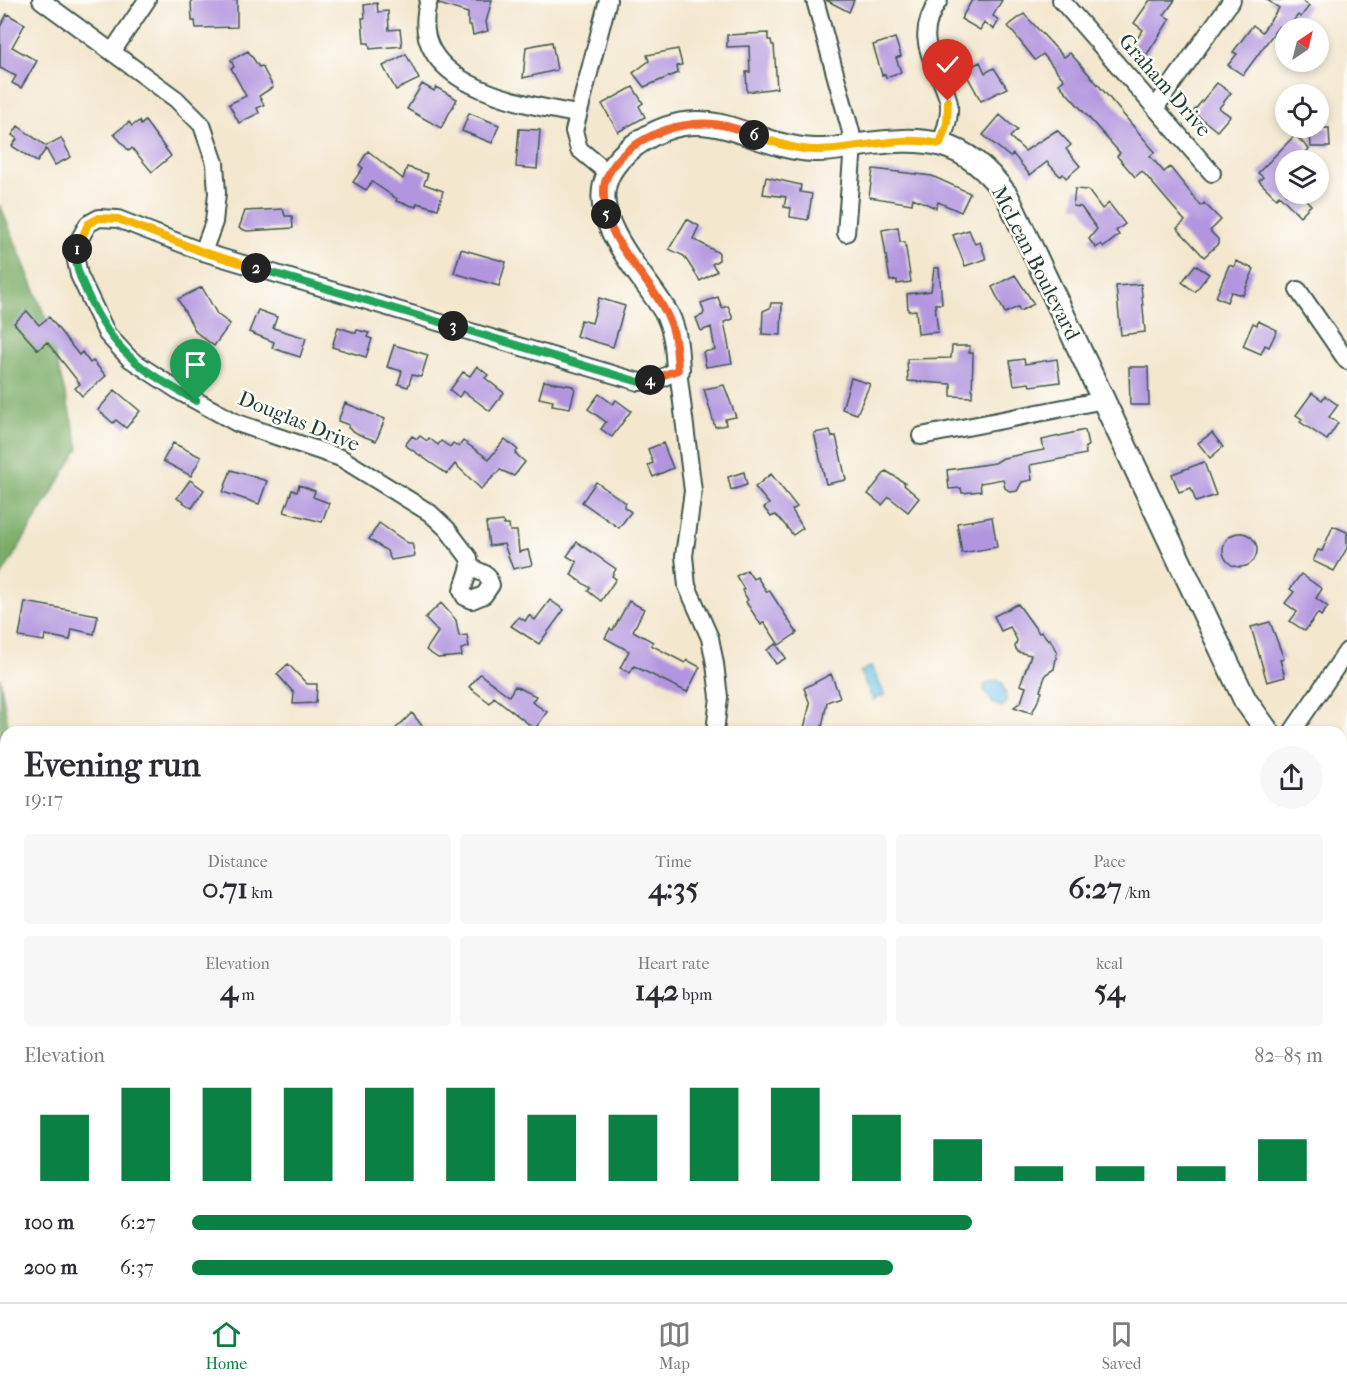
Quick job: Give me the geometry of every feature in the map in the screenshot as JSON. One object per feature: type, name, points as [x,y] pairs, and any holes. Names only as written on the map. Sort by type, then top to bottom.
[{"type":"street","points":[[40,0],[176,99],[202,124],[215,163],[217,193],[214,222],[203,252],[639,382],[658,380],[678,370]]},
{"type":"street","points":[[112,52],[147,0]]},
{"type":"street","points":[[429,0],[425,13],[429,44],[449,70],[467,82],[522,104],[577,114]]},
{"type":"street","points":[[608,0],[574,131],[579,149],[609,174],[604,188],[606,216],[618,240],[668,317],[674,334],[693,491],[684,556],[687,586],[710,638],[719,697],[716,726]]},
{"type":"street","points":[[815,0],[834,77],[847,115],[853,146],[846,233]]},
{"type":"street","points":[[939,0],[931,12],[926,29],[926,46],[948,101],[947,123],[940,144]]},
{"type":"street","name":"Graham Drive","points":[[1061,0],[1212,173]]},
{"type":"street","points":[[1155,108],[1232,0]]},
{"type":"street","name":"McLean Boulevard","points":[[609,174],[626,153],[640,142],[668,130],[700,123],[730,127],[797,148],[825,150],[915,139],[940,144],[964,154],[986,170],[1007,196],[1245,700],[1264,726]]},
{"type":"street","name":"Douglas Drive","points":[[203,252],[118,219],[99,218],[88,224],[79,240],[75,256],[79,276],[107,334],[130,359],[182,393],[237,423],[341,458],[430,513],[461,545],[470,558],[470,567]]},
{"type":"street","points":[[1298,290],[1347,361]]},
{"type":"street","points":[[921,436],[1104,400]]},
{"type":"street","points":[[1296,726],[1347,651]]},
{"type":"green space","points":[[0,205],[45,316],[79,448],[0,578]]},
{"type":"green space","points":[[0,678],[8,726],[0,726]]},
{"type":"water","points":[[871,666],[885,695],[873,700],[860,672]]},
{"type":"water","points":[[996,680],[1002,683],[1005,693],[1006,703],[1002,707],[994,704],[984,690],[985,684]]},
{"type":"building","points":[[191,0],[237,0],[237,27],[196,28],[195,21],[192,21]]},
{"type":"building","points":[[439,0],[492,0],[486,22],[488,31],[473,35],[471,25],[468,25],[468,13],[439,4]]},
{"type":"building","points":[[826,0],[854,0],[849,12]]},
{"type":"building","points":[[972,0],[1002,0],[993,16],[999,20],[994,29],[984,23],[980,30],[961,19]]},
{"type":"building","points":[[1150,0],[1175,0],[1164,15],[1170,19],[1144,59],[1130,49],[1143,30],[1134,23]]},
{"type":"building","points":[[1267,0],[1301,0],[1309,6],[1301,17],[1298,15],[1296,18],[1275,18],[1275,31],[1243,75],[1228,65],[1237,54],[1233,52],[1253,25],[1262,32],[1279,8]]},
{"type":"building","points":[[377,3],[378,12],[388,11],[389,30],[400,29],[402,46],[370,49],[369,43],[364,43],[362,18],[365,18],[364,5]]},
{"type":"building","points":[[7,14],[25,24],[12,47],[37,61],[21,88],[12,83],[16,76],[0,68],[0,27]]},
{"type":"building","points":[[1024,14],[1064,57],[1070,53],[1155,152],[1150,156],[1164,172],[1170,167],[1201,206],[1204,203],[1221,220],[1210,231],[1218,239],[1218,244],[1204,257],[1177,228],[1185,221],[1142,171],[1135,177],[1117,156],[1120,153],[1059,84],[1064,80],[1043,54],[1035,60],[1008,26]]},
{"type":"building","points":[[768,33],[768,40],[771,40],[774,45],[777,88],[747,92],[746,72],[750,72],[749,46],[727,47],[727,35]]},
{"type":"building","points":[[895,38],[901,56],[896,58],[901,72],[886,77],[885,74],[882,75],[873,45]]},
{"type":"building","points":[[552,42],[557,70],[523,78],[526,47]]},
{"type":"building","points":[[678,49],[682,65],[677,66],[678,73],[644,87],[633,73],[649,61],[647,55]]},
{"type":"building","points":[[248,51],[259,67],[262,66],[273,87],[259,96],[264,105],[257,108],[259,113],[239,123],[229,104],[246,96],[231,68],[234,67],[231,60]]},
{"type":"building","points":[[406,54],[419,79],[396,90],[383,66]]},
{"type":"building","points":[[980,62],[985,73],[994,68],[1007,88],[981,101],[964,70]]},
{"type":"building","points":[[1217,83],[1231,93],[1219,108],[1230,116],[1217,131],[1193,112]]},
{"type":"building","points":[[422,84],[434,91],[436,87],[457,99],[441,128],[407,109]]},
{"type":"building","points":[[633,87],[643,103],[639,106],[645,117],[618,132],[602,104]]},
{"type":"building","points":[[469,113],[499,125],[492,143],[462,131]]},
{"type":"building","points":[[1000,115],[1017,130],[1010,137],[1025,151],[1057,130],[1071,145],[1066,149],[1080,166],[1066,178],[1063,174],[1060,176],[1047,162],[1030,175],[1013,154],[1010,157],[983,135]]},
{"type":"building","points":[[139,121],[141,125],[145,121],[171,156],[152,172],[132,148],[129,151],[114,134],[129,122],[132,126]]},
{"type":"building","points":[[18,126],[46,146],[61,138],[71,157],[55,165],[46,149],[37,162],[12,146],[17,139],[12,135]]},
{"type":"building","points":[[1329,128],[1330,147],[1311,147],[1311,138],[1329,138]]},
{"type":"building","points":[[519,129],[540,130],[537,169],[516,167]]},
{"type":"building","points":[[1292,138],[1298,138],[1309,149],[1308,150],[1280,150]]},
{"type":"building","points":[[368,151],[403,179],[407,167],[428,174],[424,184],[443,191],[438,209],[417,203],[416,207],[396,201],[397,199],[372,182],[366,190],[353,182],[363,168],[359,165]]},
{"type":"building","points":[[1275,156],[1275,197],[1259,181],[1263,177],[1258,173]]},
{"type":"building","points":[[873,169],[932,176],[970,193],[961,212],[938,202],[936,208],[913,198],[912,204],[869,197]]},
{"type":"building","points":[[766,177],[801,185],[800,192],[812,194],[808,220],[790,217],[791,208],[784,207],[786,197],[763,194]]},
{"type":"building","points":[[1075,189],[1088,190],[1102,209],[1109,203],[1125,224],[1116,231],[1119,235],[1104,247],[1101,244],[1096,248],[1089,239],[1097,229],[1081,207],[1073,206]]},
{"type":"building","points":[[1288,204],[1311,205],[1300,216]]},
{"type":"building","points":[[283,209],[285,216],[292,216],[293,228],[247,231],[239,228],[245,211]]},
{"type":"building","points":[[687,219],[699,226],[693,239],[719,253],[719,260],[712,264],[717,271],[700,281],[684,256],[669,249]]},
{"type":"building","points":[[898,227],[900,242],[905,242],[911,282],[897,284],[897,280],[890,281],[882,230]]},
{"type":"building","points":[[969,230],[975,244],[980,242],[986,259],[965,266],[953,235]]},
{"type":"building","points":[[461,249],[506,262],[499,286],[454,273]]},
{"type":"building","points":[[1236,261],[1254,269],[1243,295],[1231,292],[1227,302],[1216,297],[1229,265],[1234,267]]},
{"type":"building","points":[[1195,265],[1209,274],[1195,292],[1182,282]]},
{"type":"building","points":[[934,268],[939,268],[942,304],[935,304],[938,332],[918,334],[916,310],[908,311],[907,294],[931,291]]},
{"type":"building","points":[[1015,275],[1034,304],[1020,311],[1018,307],[1005,313],[992,287]]},
{"type":"building","points":[[1141,284],[1145,332],[1121,335],[1116,286]]},
{"type":"building","points":[[202,287],[217,314],[230,324],[214,346],[196,332],[178,299]]},
{"type":"building","points":[[718,297],[722,308],[728,306],[733,319],[724,322],[732,363],[706,367],[703,352],[715,350],[711,327],[701,331],[696,318],[704,312],[701,303]]},
{"type":"building","points":[[599,298],[625,306],[613,347],[576,336],[581,320],[592,323]]},
{"type":"building","points":[[771,303],[782,303],[781,335],[762,334],[763,311],[770,308]]},
{"type":"building","points":[[258,310],[277,317],[273,328],[306,338],[300,357],[272,348],[274,342],[249,332]]},
{"type":"building","points":[[27,311],[39,325],[49,317],[79,355],[82,352],[90,363],[93,361],[106,376],[82,396],[75,388],[80,384],[47,342],[38,350],[14,323]]},
{"type":"building","points":[[1258,321],[1277,330],[1269,347],[1265,345],[1261,354],[1243,346],[1253,323],[1257,325]]},
{"type":"building","points":[[338,327],[356,333],[357,330],[369,333],[367,337],[372,339],[366,357],[332,347]]},
{"type":"building","points":[[394,345],[428,355],[421,377],[412,375],[408,387],[398,384],[402,371],[387,367]]},
{"type":"building","points":[[952,346],[970,346],[969,353],[973,353],[972,397],[951,396],[951,384],[908,381],[907,359],[951,358]]},
{"type":"building","points":[[1024,359],[1025,364],[1057,359],[1060,382],[1030,386],[1029,383],[1014,385],[1010,361]]},
{"type":"building","points":[[477,366],[488,375],[485,378],[504,393],[490,411],[463,391],[459,397],[450,390],[463,372],[470,376]]},
{"type":"building","points":[[1129,367],[1148,367],[1149,405],[1130,405]]},
{"type":"building","points":[[851,378],[870,384],[857,414],[842,409]]},
{"type":"building","points":[[544,381],[572,386],[575,389],[570,408],[552,405],[553,401],[539,398]]},
{"type":"building","points":[[724,385],[736,417],[725,419],[726,425],[715,427],[704,389]]},
{"type":"building","points":[[115,390],[140,411],[126,428],[116,420],[113,423],[98,410]]},
{"type":"building","points":[[1312,393],[1322,400],[1325,396],[1338,405],[1329,417],[1338,423],[1327,440],[1300,422],[1302,419],[1296,415]]},
{"type":"building","points":[[599,394],[613,404],[616,400],[631,411],[612,437],[601,429],[606,422],[588,409]]},
{"type":"building","points":[[345,403],[385,419],[376,441],[360,435],[348,428],[349,425],[338,421]]},
{"type":"building","points":[[830,430],[832,437],[836,436],[846,480],[826,484],[814,433]]},
{"type":"building","points":[[1085,430],[1088,446],[1085,447],[1086,454],[1030,465],[1032,480],[1022,482],[1017,491],[1011,492],[1005,488],[1003,479],[980,483],[981,491],[962,493],[961,488],[949,489],[947,470],[995,463],[1003,458],[1044,450],[1042,440]]},
{"type":"building","points":[[1212,433],[1223,447],[1210,458],[1198,443]]},
{"type":"building","points":[[412,436],[417,439],[420,436],[427,441],[429,438],[438,445],[441,441],[450,447],[453,443],[459,447],[463,441],[489,459],[505,439],[518,450],[515,453],[525,462],[514,476],[500,470],[481,489],[455,464],[447,474],[405,445]]},
{"type":"building","points":[[173,443],[201,457],[191,476],[163,461]]},
{"type":"building","points":[[663,443],[673,468],[653,477],[648,465],[653,463],[648,449]]},
{"type":"building","points":[[1204,462],[1216,495],[1196,502],[1191,488],[1179,492],[1172,474]]},
{"type":"building","points":[[231,470],[267,481],[259,504],[223,492]]},
{"type":"building","points":[[886,471],[905,483],[904,485],[919,498],[908,512],[889,497],[882,505],[868,494]]},
{"type":"building","points":[[744,472],[747,485],[731,490],[728,477]]},
{"type":"building","points":[[771,474],[797,507],[792,510],[803,528],[793,535],[780,519],[775,515],[771,517],[764,508],[769,504],[755,487]]},
{"type":"building","points":[[190,480],[204,490],[192,508],[177,498]]},
{"type":"building","points":[[596,482],[626,503],[624,507],[631,512],[619,528],[582,502]]},
{"type":"building","points":[[299,485],[315,491],[313,497],[329,503],[322,522],[284,512],[292,490],[297,492]]},
{"type":"building","points":[[992,517],[997,547],[962,553],[957,523]]},
{"type":"building","points":[[503,521],[504,525],[509,525],[510,531],[517,531],[519,552],[528,550],[532,565],[513,569],[504,544],[489,546],[486,523]]},
{"type":"building","points":[[379,523],[408,543],[412,543],[415,556],[391,560],[387,551],[369,539]]},
{"type":"building","points":[[1333,526],[1347,532],[1347,548],[1334,571],[1313,561],[1318,550],[1322,551]]},
{"type":"building","points":[[1240,533],[1252,538],[1257,550],[1252,562],[1240,567],[1228,562],[1223,550],[1228,538]]},
{"type":"building","points":[[577,542],[616,569],[612,576],[616,579],[601,601],[588,591],[590,588],[571,575],[577,562],[567,556]]},
{"type":"building","points":[[747,570],[753,579],[757,577],[767,592],[769,590],[797,633],[779,645],[764,622],[761,625],[746,602],[748,600],[742,590],[744,589],[736,576]]},
{"type":"building","points":[[1301,574],[1322,589],[1316,598],[1328,607],[1321,616],[1318,613],[1305,631],[1290,621],[1297,612],[1285,603],[1294,592],[1290,589]]},
{"type":"building","points":[[550,600],[564,610],[539,644],[511,626],[519,617],[525,621],[529,615],[535,620]]},
{"type":"building","points":[[629,601],[644,609],[633,631],[653,642],[651,645],[685,663],[687,660],[700,667],[687,692],[634,666],[630,673],[620,668],[629,651],[605,638],[610,629],[613,630]]},
{"type":"building","points":[[25,602],[98,615],[94,634],[72,629],[70,640],[45,635],[44,641],[19,637]]},
{"type":"building","points":[[441,603],[456,620],[459,636],[467,635],[469,647],[461,649],[462,656],[438,658],[426,650],[438,632],[425,618]]},
{"type":"building","points":[[1018,604],[1039,633],[1042,632],[1048,640],[1050,639],[1057,653],[1054,669],[1046,674],[1040,691],[1042,692],[1032,713],[1014,707],[1021,702],[1026,687],[1020,685],[1031,655],[1018,652],[1015,647],[1017,640],[1010,627],[1001,631],[994,616]]},
{"type":"building","points":[[1270,622],[1284,659],[1280,660],[1285,677],[1267,682],[1251,627]]},
{"type":"building","points":[[776,644],[786,658],[776,664],[767,650]]},
{"type":"building","points":[[288,664],[307,684],[317,684],[316,703],[293,704],[294,693],[277,674]]},
{"type":"building","points":[[480,674],[509,696],[515,686],[536,696],[532,702],[547,712],[537,726],[531,726],[494,697],[490,703],[469,687]]},
{"type":"building","points":[[831,674],[840,697],[827,702],[822,726],[804,726],[810,704],[804,688]]},
{"type":"building","points":[[412,713],[422,726],[398,726]]},
{"type":"route","points":[[196,401],[130,359],[107,334],[79,276],[75,256],[79,240],[88,224],[99,218],[118,219],[203,252],[639,382],[658,380],[678,370],[674,334],[668,317],[618,240],[606,216],[605,182],[626,153],[640,142],[656,134],[700,123],[730,127],[783,145],[814,150],[915,139],[940,144],[947,123],[948,101]]}]
